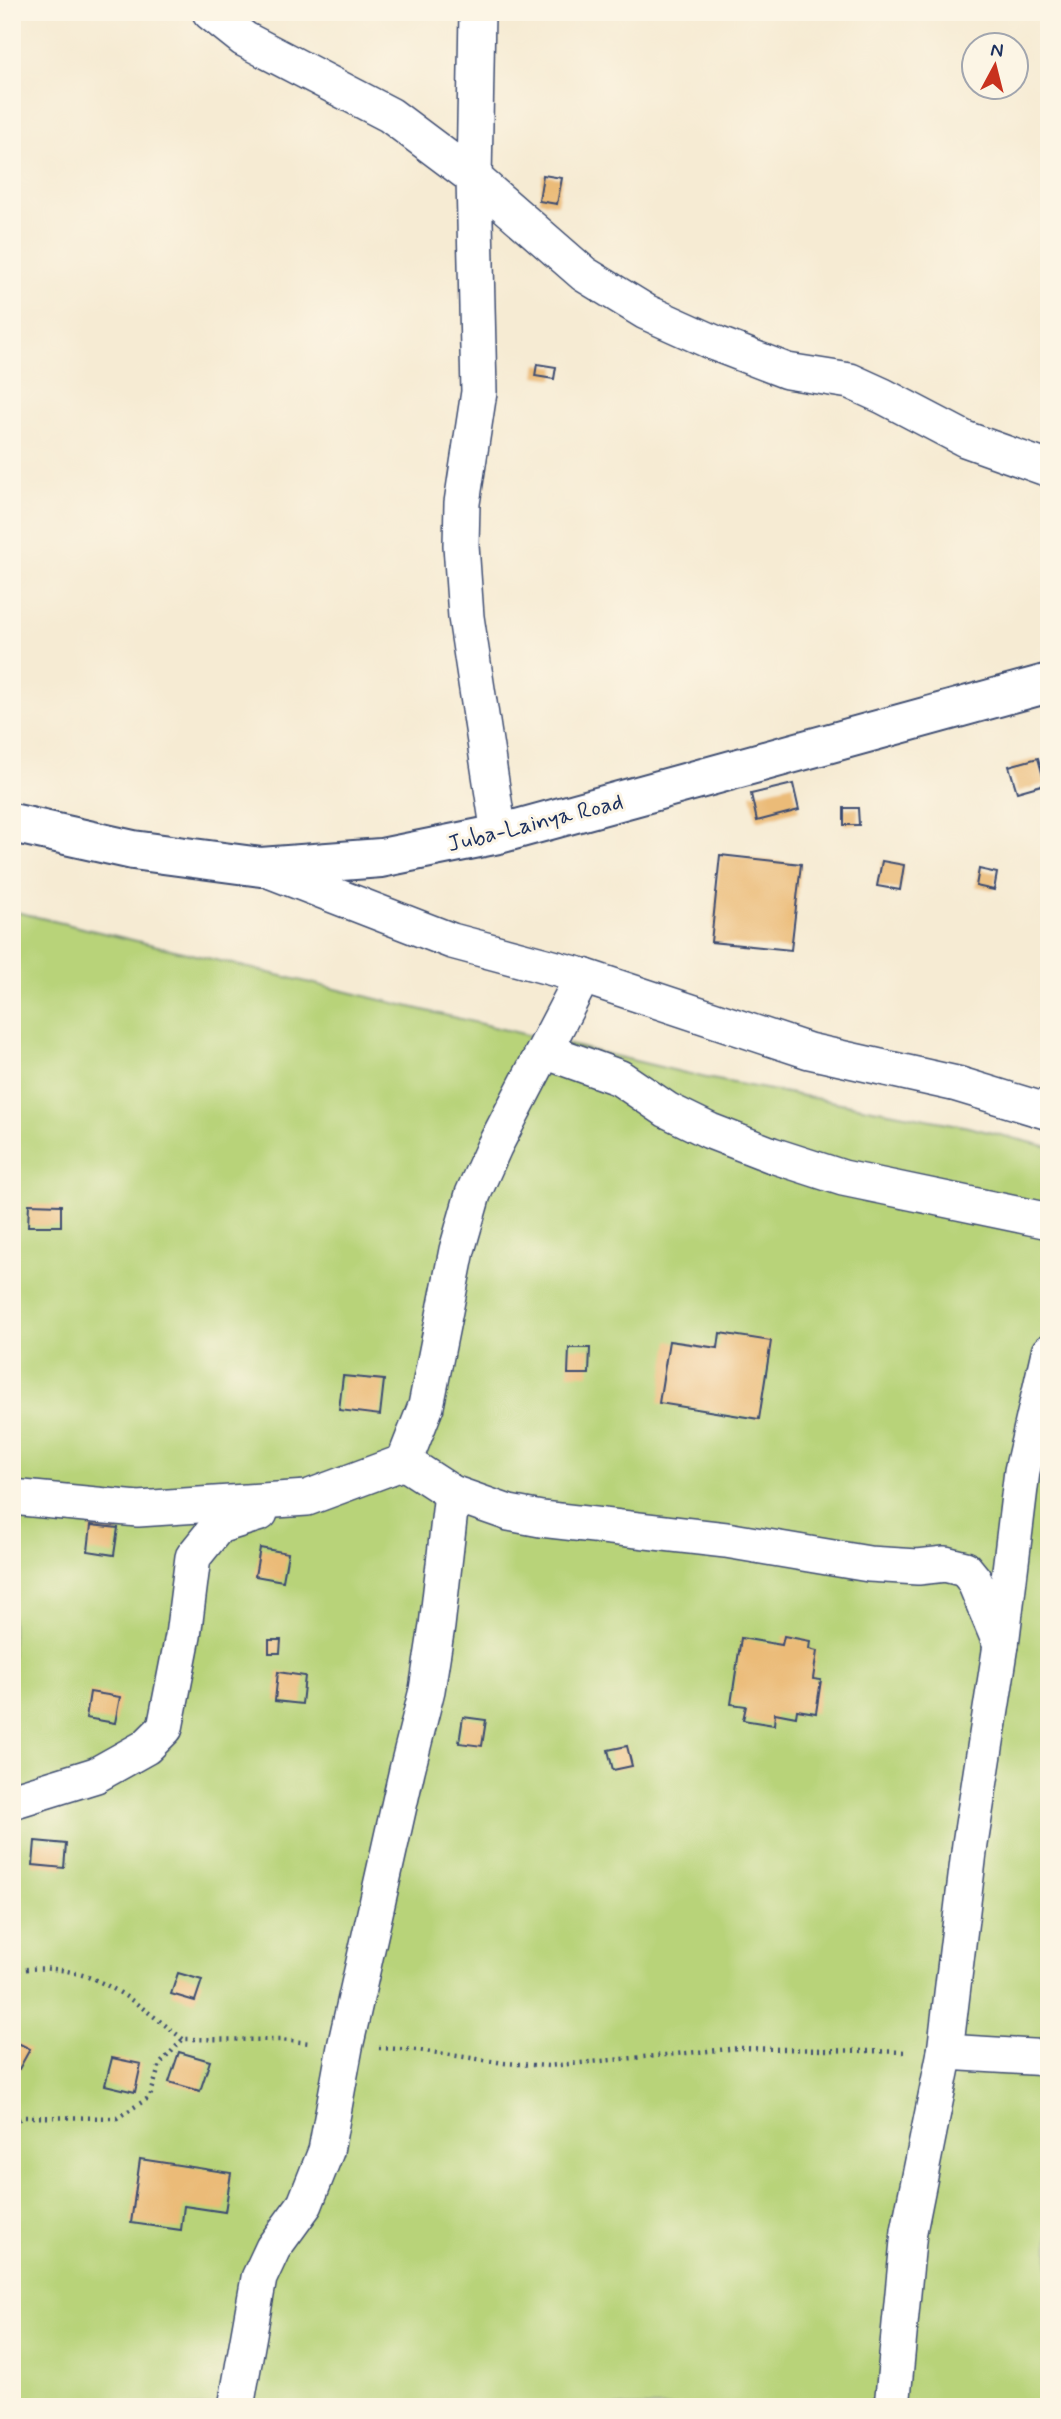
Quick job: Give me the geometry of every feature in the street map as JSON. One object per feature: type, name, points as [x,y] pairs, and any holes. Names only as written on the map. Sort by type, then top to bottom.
[{"type":"main road","name":"Juba-Lainya Road","points":[[12,822],[133,850],[261,867],[381,858],[499,834],[1049,683]]},
{"type":"street","points":[[210,12],[244,39],[390,115],[474,177],[584,274],[646,312],[717,344],[787,371],[850,381],[965,439],[1049,468]]},
{"type":"street","points":[[477,12],[474,177],[479,392],[462,503],[461,545],[466,617],[499,834]]},
{"type":"street","points":[[261,867],[452,941],[583,976],[809,1051],[957,1084],[1049,1112]]},
{"type":"street","points":[[12,1801],[96,1775],[146,1747],[165,1728],[183,1636],[193,1557],[218,1527],[404,1462],[426,1406],[457,1250],[473,1194],[494,1147],[583,976]]},
{"type":"street","points":[[545,1051],[620,1078],[667,1110],[710,1131],[772,1155],[843,1178],[1049,1221]]},
{"type":"street","points":[[892,2407],[909,2231],[946,2052],[971,1844],[1001,1646],[1022,1471],[1049,1352]]},
{"type":"street","points":[[404,1462],[452,1493],[509,1513],[726,1540],[869,1564],[918,1567],[945,1564],[965,1569],[974,1580],[1001,1646]]},
{"type":"street","points":[[236,2407],[259,2278],[273,2248],[305,2204],[326,2151],[345,2047],[427,1690],[452,1493]]},
{"type":"street","points":[[12,1497],[138,1509],[307,1498]]},
{"type":"street","points":[[946,2052],[1049,2058]]},
{"type":"path","points":[[12,1971],[49,1968],[77,1972],[107,1983],[183,2039],[280,2040],[345,2047],[418,2050],[504,2063],[548,2066],[740,2048],[946,2052]]},
{"type":"path","points":[[12,2122],[24,2117],[117,2118],[150,2097],[160,2064],[183,2039]]},
{"type":"green space","points":[[12,911],[706,1078],[964,1126],[1049,1147],[1049,2407],[12,2407]]},
{"type":"building","points":[[543,175],[562,178],[557,204],[539,201]]},
{"type":"building","points":[[537,364],[556,367],[554,379],[535,376]]},
{"type":"building","points":[[1038,758],[1045,784],[1017,792],[1009,766]]},
{"type":"building","points":[[793,784],[799,810],[757,821],[751,794]]},
{"type":"building","points":[[844,808],[858,808],[859,825],[844,825]]},
{"type":"building","points":[[720,855],[801,864],[791,950],[711,942]]},
{"type":"building","points":[[882,861],[904,865],[900,890],[877,886]]},
{"type":"building","points":[[979,869],[997,873],[994,890],[976,886]]},
{"type":"building","points":[[29,1204],[61,1205],[61,1226],[28,1226]]},
{"type":"building","points":[[720,1333],[771,1341],[759,1419],[659,1403],[669,1341],[718,1348]]},
{"type":"building","points":[[569,1348],[590,1348],[589,1374],[568,1374]]},
{"type":"building","points":[[343,1376],[384,1380],[380,1415],[339,1410]]},
{"type":"building","points":[[91,1525],[118,1528],[114,1555],[88,1551]]},
{"type":"building","points":[[260,1548],[288,1553],[283,1581],[255,1576]]},
{"type":"building","points":[[784,1636],[810,1641],[809,1649],[817,1651],[813,1679],[821,1680],[816,1713],[797,1710],[796,1717],[775,1713],[774,1725],[743,1720],[746,1706],[731,1704],[741,1638],[782,1645]]},
{"type":"building","points":[[269,1640],[281,1640],[280,1653],[269,1653]]},
{"type":"building","points":[[278,1672],[305,1676],[302,1704],[275,1701]]},
{"type":"building","points":[[90,1692],[120,1697],[115,1723],[86,1718]]},
{"type":"building","points":[[463,1717],[486,1720],[482,1746],[459,1743]]},
{"type":"building","points":[[627,1746],[632,1766],[613,1770],[608,1750]]},
{"type":"building","points":[[35,1841],[66,1844],[64,1868],[33,1865]]},
{"type":"building","points":[[178,1973],[202,1980],[195,2001],[171,1994]]},
{"type":"building","points":[[12,2040],[30,2049],[19,2069],[12,2066]]},
{"type":"building","points":[[179,2052],[210,2061],[200,2091],[169,2082]]},
{"type":"building","points":[[112,2058],[141,2064],[135,2092],[105,2085]]},
{"type":"building","points":[[140,2159],[231,2173],[225,2212],[184,2206],[181,2230],[131,2223]]}]
